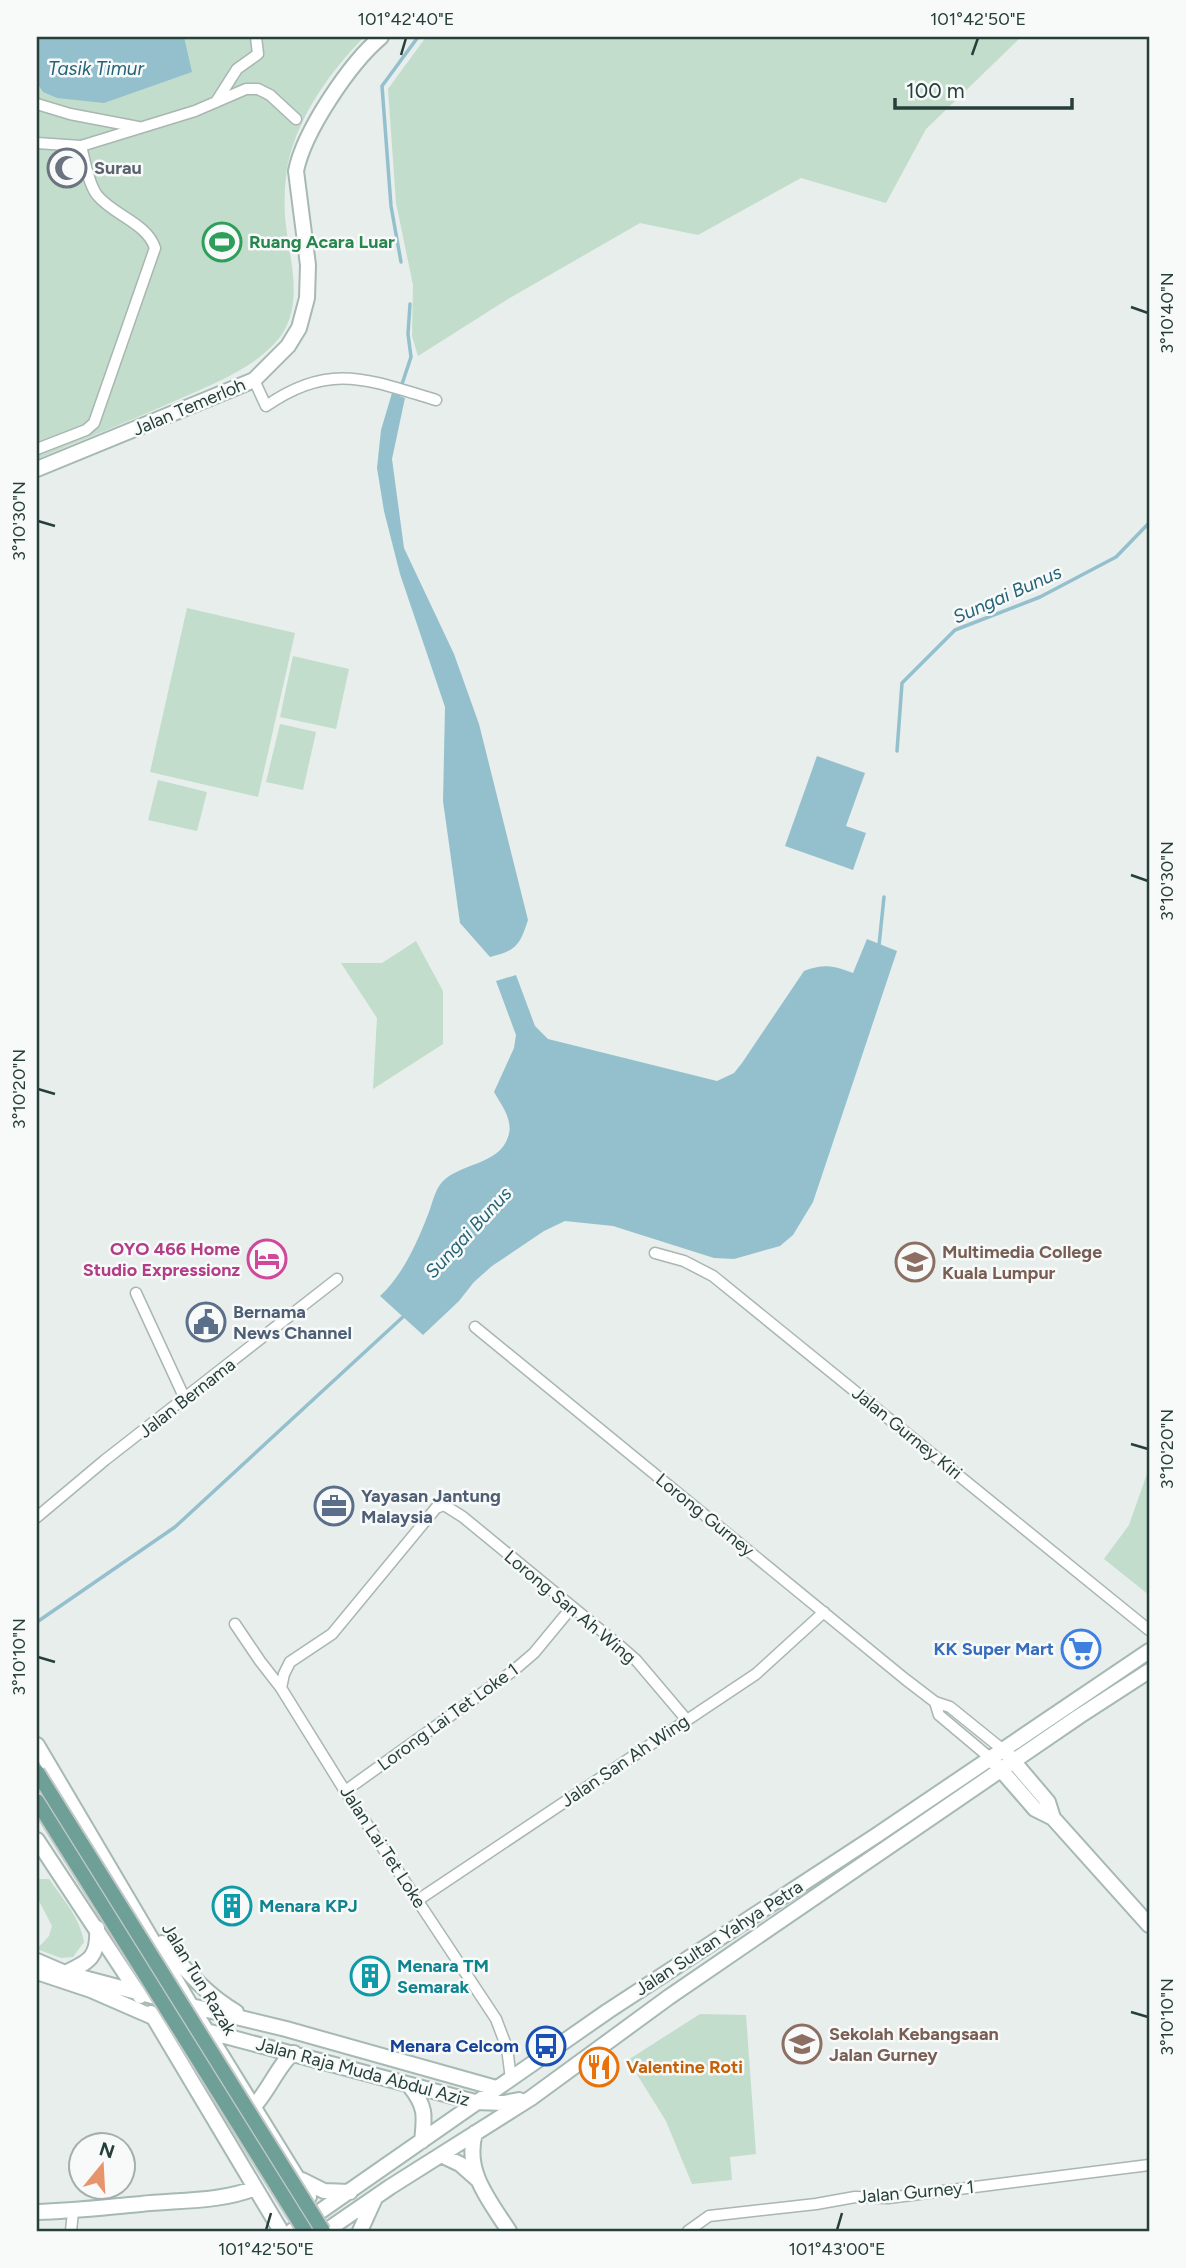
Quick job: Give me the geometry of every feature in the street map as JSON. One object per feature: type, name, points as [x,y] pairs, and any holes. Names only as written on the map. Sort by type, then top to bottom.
[{"type":"main road","name":"Jalan Temerloh","points":[[37,469],[254,380],[288,346],[299,328],[307,298],[308,265],[296,171],[299,158],[313,128],[343,82],[369,47],[381,37]]},
{"type":"main road","name":"Jalan Sultan Yahya Petra","points":[[292,2231],[629,1997],[865,1843],[1149,1651]]},
{"type":"main road","name":"Jalan Sultan Yahya Petra","points":[[327,2231],[531,2098],[668,1997],[1149,1671]]},
{"type":"main road","name":"Jalan Tun Razak","points":[[37,1745],[191,2006],[298,2177],[327,2231]]},
{"type":"main road","points":[[996,1753],[1014,1761],[1048,1802],[1053,1818]]},
{"type":"main road","points":[[996,1753],[1001,1770],[1035,1810],[1053,1818],[1149,1925]]},
{"type":"main road","name":"Jalan Tun Razak","points":[[37,1772],[327,2231]]},
{"type":"main road","points":[[37,1801],[305,2231]]},
{"type":"main road","points":[[40,1844],[58,1862],[68,1866],[78,1864],[86,1856],[88,1835]]},
{"type":"main road","points":[[40,1844],[139,1994],[281,2231]]},
{"type":"main road","points":[[138,1916],[203,1988],[217,2001],[250,2020]]},
{"type":"main road","points":[[65,1973],[87,1962],[91,1957],[97,1948],[97,1928]]},
{"type":"main road","name":"Jalan Raja Muda Abdul Aziz","points":[[37,1961],[65,1973],[139,1994],[250,2020],[496,2088]]},
{"type":"main road","name":"Jalan Raja Muda Abdul Aziz","points":[[37,1972],[91,1990],[153,2017],[475,2102],[504,2104],[531,2098]]},
{"type":"main road","points":[[254,2106],[271,2085],[286,2059],[294,2053]]},
{"type":"main road","points":[[409,2085],[420,2099],[424,2110],[422,2141]]},
{"type":"main road","points":[[475,2133],[471,2159],[477,2179],[509,2231]]},
{"type":"main road","points":[[441,2155],[460,2164],[477,2179]]},
{"type":"main road","points":[[298,2177],[324,2191],[350,2192]]},
{"type":"main road","points":[[37,2212],[73,2212],[209,2197],[246,2192],[255,2188]]},
{"type":"main road","points":[[360,2231],[376,2197]]},
{"type":"street","points":[[216,102],[237,69],[258,54],[256,37]]},
{"type":"street","points":[[37,143],[81,146],[195,111],[246,89],[258,89],[271,95],[296,119]]},
{"type":"street","points":[[37,104],[70,114],[144,127]]},
{"type":"street","points":[[37,449],[86,430],[94,423],[155,248],[148,236],[106,204],[95,192],[81,146]]},
{"type":"street","points":[[254,380],[266,406],[282,395],[324,379],[359,378],[436,400]]},
{"type":"street","name":"Jalan Gurney Kiri","points":[[655,1253],[684,1261],[713,1276],[1149,1630]]},
{"type":"street","name":"Jalan Bernama","points":[[37,1517],[337,1279]]},
{"type":"street","points":[[136,1293],[185,1399]]},
{"type":"street","name":"Lorong Gurney","points":[[475,1327],[935,1702],[950,1707],[996,1753]]},
{"type":"street","name":"Lorong San Ah Wing","points":[[281,1688],[290,1662],[332,1634],[436,1508],[444,1505],[463,1517],[636,1660],[686,1719]]},
{"type":"street","name":"Lorong Lai Tet Loke 1","points":[[345,1791],[513,1671],[534,1653],[572,1607]]},
{"type":"street","name":"Jalan San Ah Wing","points":[[418,1900],[756,1674],[824,1612]]},
{"type":"street","name":"Jalan Lai Tet Loke","points":[[235,1624],[281,1688],[345,1791],[496,2019],[505,2040],[511,2079]]},
{"type":"street","name":"Lorong Gurney","points":[[935,1702],[939,1714],[996,1753]]},
{"type":"street","name":"Jalan Gurney 1","points":[[688,2231],[709,2217],[855,2197],[888,2198],[1149,2165]]},
{"type":"street","points":[[71,2231],[73,2212]]},
{"type":"green space","points":[[37,37],[364,37],[317,95],[293,145],[285,182],[285,216],[294,282],[293,298],[285,329],[275,343],[244,368],[220,381],[37,459]]},
{"type":"green space","points":[[426,37],[1021,37],[926,129],[886,203],[801,178],[698,235],[640,223],[508,299],[418,356],[412,336],[413,285],[396,203],[388,89]]},
{"type":"green space","points":[[187,608],[295,633],[258,797],[150,772]]},
{"type":"green space","points":[[293,656],[349,669],[336,729],[280,717]]},
{"type":"green space","points":[[280,724],[316,732],[303,790],[266,782]]},
{"type":"green space","points":[[158,780],[207,792],[197,831],[148,820]]},
{"type":"green space","points":[[416,941],[443,991],[443,1044],[373,1089],[377,1018],[341,963],[382,963]]},
{"type":"green space","points":[[1149,1468],[1149,1595],[1104,1559],[1129,1525]]},
{"type":"green space","points":[[39,1879],[49,1879],[79,1925],[84,1942],[73,1957],[61,1958],[37,1949],[49,1936],[52,1926],[37,1897]]},
{"type":"green space","points":[[700,2014],[746,2015],[756,2154],[730,2157],[732,2180],[692,2184],[666,2121],[628,2060]]},
{"type":"water","name":"Tasik Timur","points":[[37,37],[184,37],[192,72],[104,103],[57,98],[43,92],[37,83]]},
{"type":"water","points":[[392,393],[405,398],[392,459],[404,548],[454,654],[479,724],[528,920],[516,946],[490,957],[460,923],[443,801],[445,707],[400,574],[384,511],[377,468],[381,430]]},
{"type":"water","points":[[817,756],[865,773],[846,826],[866,833],[853,870],[785,846]]},
{"type":"water","points":[[867,939],[897,951],[813,1202],[793,1235],[780,1246],[734,1259],[714,1258],[613,1226],[565,1221],[544,1231],[492,1266],[423,1335],[380,1296],[408,1260],[442,1182],[459,1171],[488,1159],[503,1146],[508,1137],[508,1119],[494,1092],[514,1048],[516,1035],[496,981],[516,975],[535,1026],[548,1039],[717,1081],[734,1073],[742,1063],[804,971],[829,966],[853,973]]},
{"type":"waterway","points":[[401,262],[391,206],[382,86],[418,37]]},
{"type":"waterway","points":[[398,396],[411,357],[408,334],[410,304]]},
{"type":"waterway","name":"Sungai Bunus","points":[[897,751],[902,683],[955,630],[1040,597],[1116,557],[1149,523]]},
{"type":"waterway","name":"Sungai Bunus","points":[[879,945],[884,897]]},
{"type":"waterway","name":"Sungai Bunus","points":[[37,1622],[175,1527],[405,1315]]},
{"type":"place","name":"Surau","points":[[67,168]]},
{"type":"place","name":"Ruang Acara Luar","points":[[222,242]]},
{"type":"place","name":"OYO 466 Home Studio Expressionz","points":[[267,1259]]},
{"type":"place","name":"Multimedia College Kuala Lumpur","points":[[915,1262]]},
{"type":"place","name":"Bernama News Channel","points":[[206,1322]]},
{"type":"place","name":"Yayasan Jantung Malaysia","points":[[334,1506]]},
{"type":"place","name":"KK Super Mart","points":[[1081,1649]]},
{"type":"place","name":"Menara KPJ","points":[[232,1906]]},
{"type":"place","name":"Menara TM Semarak","points":[[370,1976]]},
{"type":"place","name":"Sekolah Kebangsaan Jalan Gurney","points":[[802,2044]]},
{"type":"place","name":"Menara Celcom","points":[[546,2046]]},
{"type":"place","name":"Valentine Roti","points":[[599,2067]]}]
